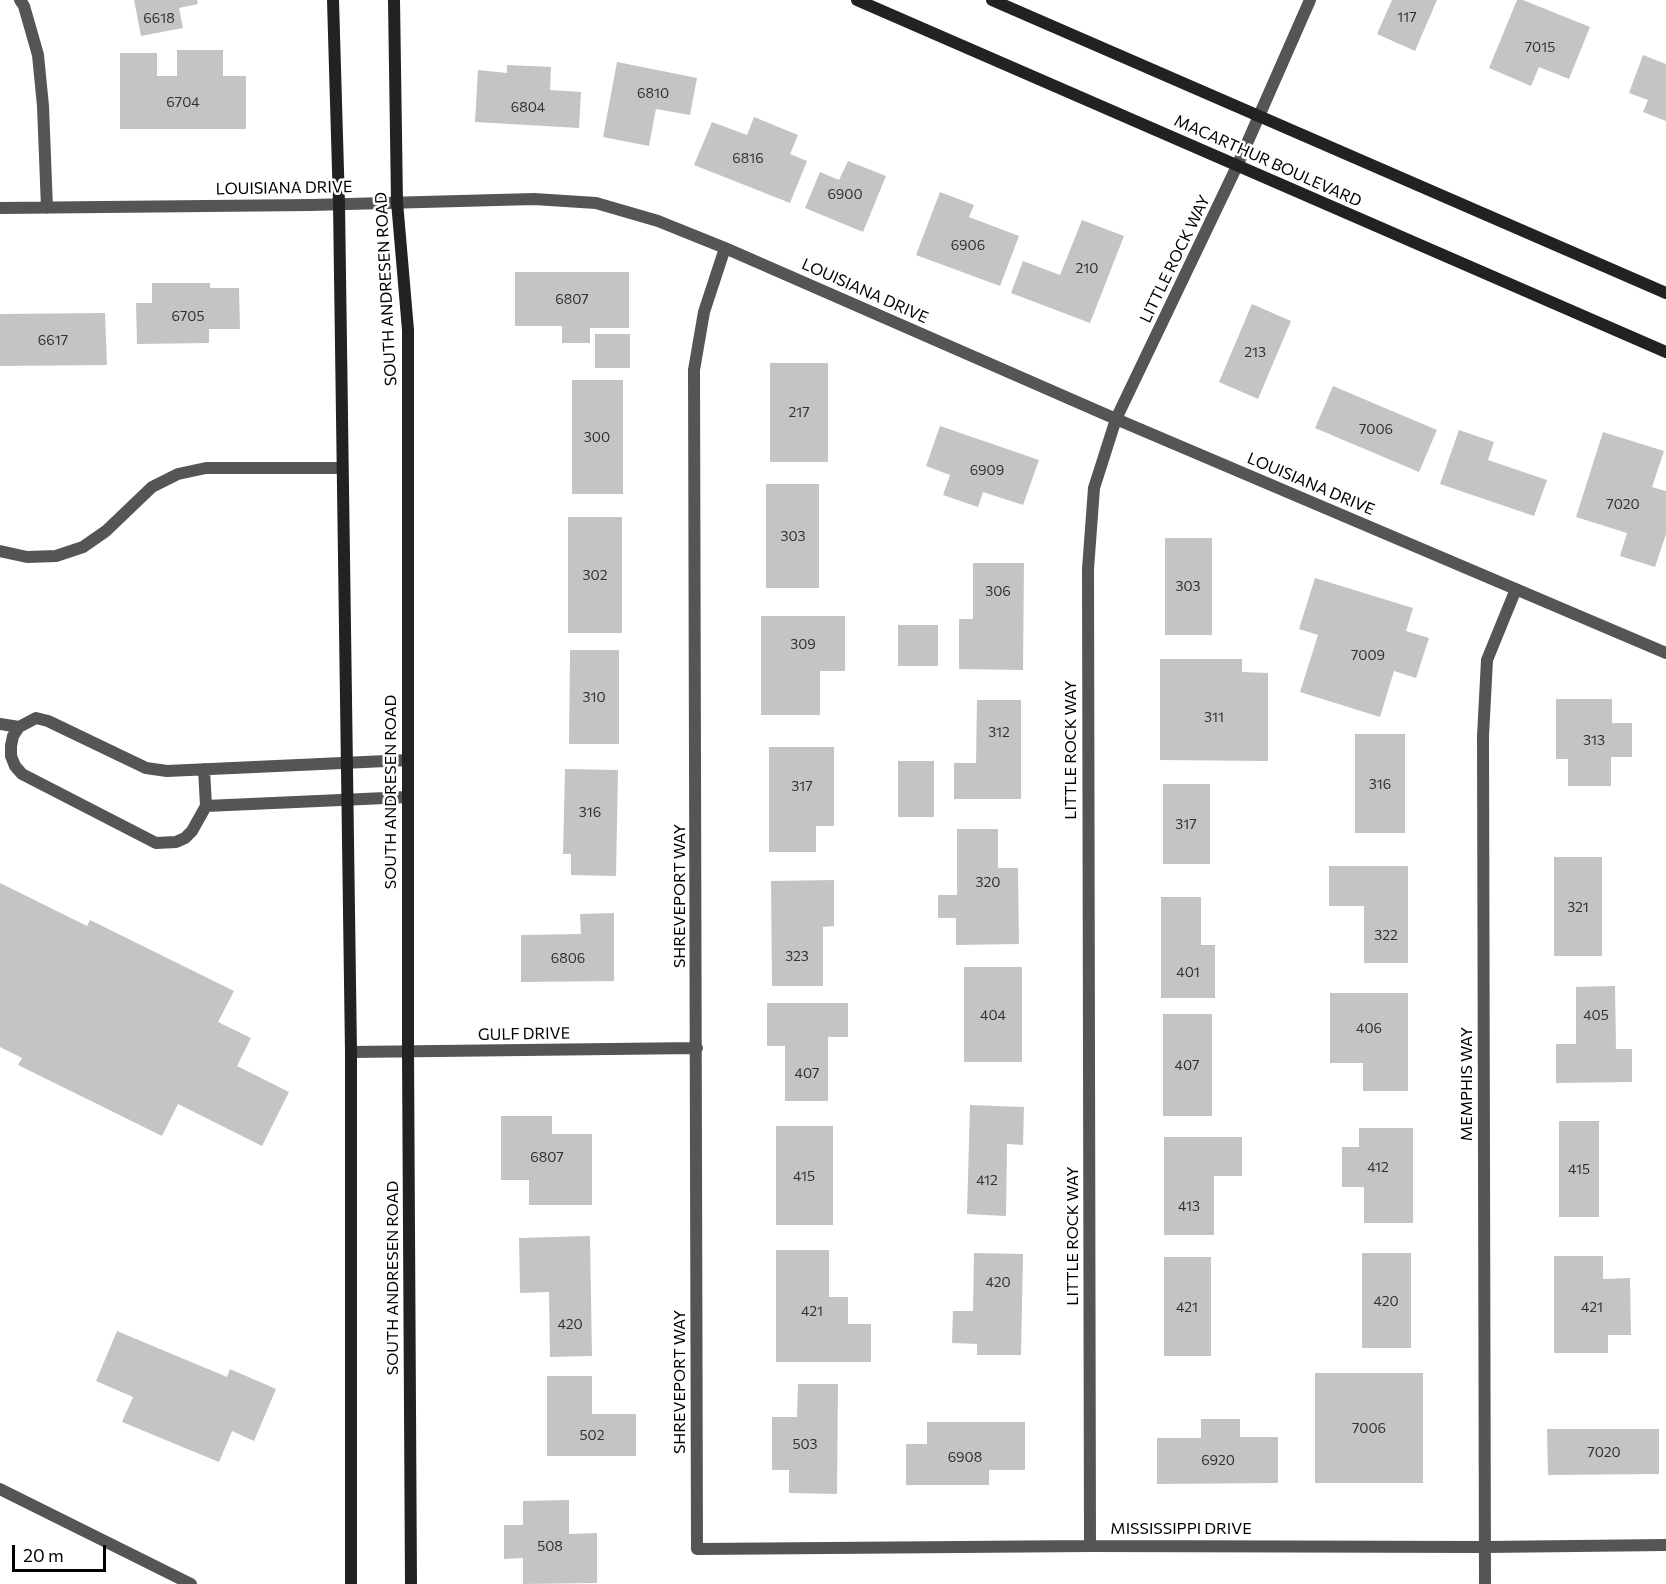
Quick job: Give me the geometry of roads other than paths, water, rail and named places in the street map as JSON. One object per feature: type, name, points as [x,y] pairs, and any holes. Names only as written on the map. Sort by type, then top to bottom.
[{"type":"street","points":[[20,0],[24,6],[38,55],[43,106],[47,208]]},
{"type":"street","points":[[333,0],[339,204],[351,1052],[351,1584]]},
{"type":"street","name":"SOUTH ANDRESEN ROAD","points":[[394,0],[397,202],[408,330],[411,1584]]},
{"type":"street","name":"MACARTHUR BOULEVARD","points":[[857,0],[1666,352]]},
{"type":"street","points":[[992,0],[1666,293]]},
{"type":"street","name":"LITTLE ROCK WAY","points":[[1090,1546],[1088,569],[1094,488],[1116,419],[1237,166],[1310,0]]},
{"type":"street","name":"LOUISIANA DRIVE","points":[[0,208],[534,199],[597,203],[658,221],[725,248],[1116,419],[1666,653]]},
{"type":"street","name":"SHREVEPORT WAY","points":[[697,1549],[694,370],[704,312],[725,248]]},
{"type":"street","points":[[0,551],[27,558],[56,556],[83,547],[106,531],[152,487],[178,474],[206,468],[342,468]]},
{"type":"street","name":"MEMPHIS WAY","points":[[1485,1584],[1483,736],[1487,660],[1516,589]]},
{"type":"street","points":[[204,769],[206,806],[192,831],[185,838],[176,842],[156,843],[22,774],[15,766],[11,756],[13,736],[27,721],[36,718],[48,721],[146,768],[166,771],[204,769],[408,760]]},
{"type":"street","points":[[0,724],[19,728]]},
{"type":"street","points":[[206,806],[408,797]]},
{"type":"street","name":"GULF DRIVE","points":[[351,1052],[697,1048]]},
{"type":"street","points":[[0,1489],[191,1584]]},
{"type":"street","name":"MISSISSIPPI DRIVE","points":[[697,1549],[1666,1545]]}]
